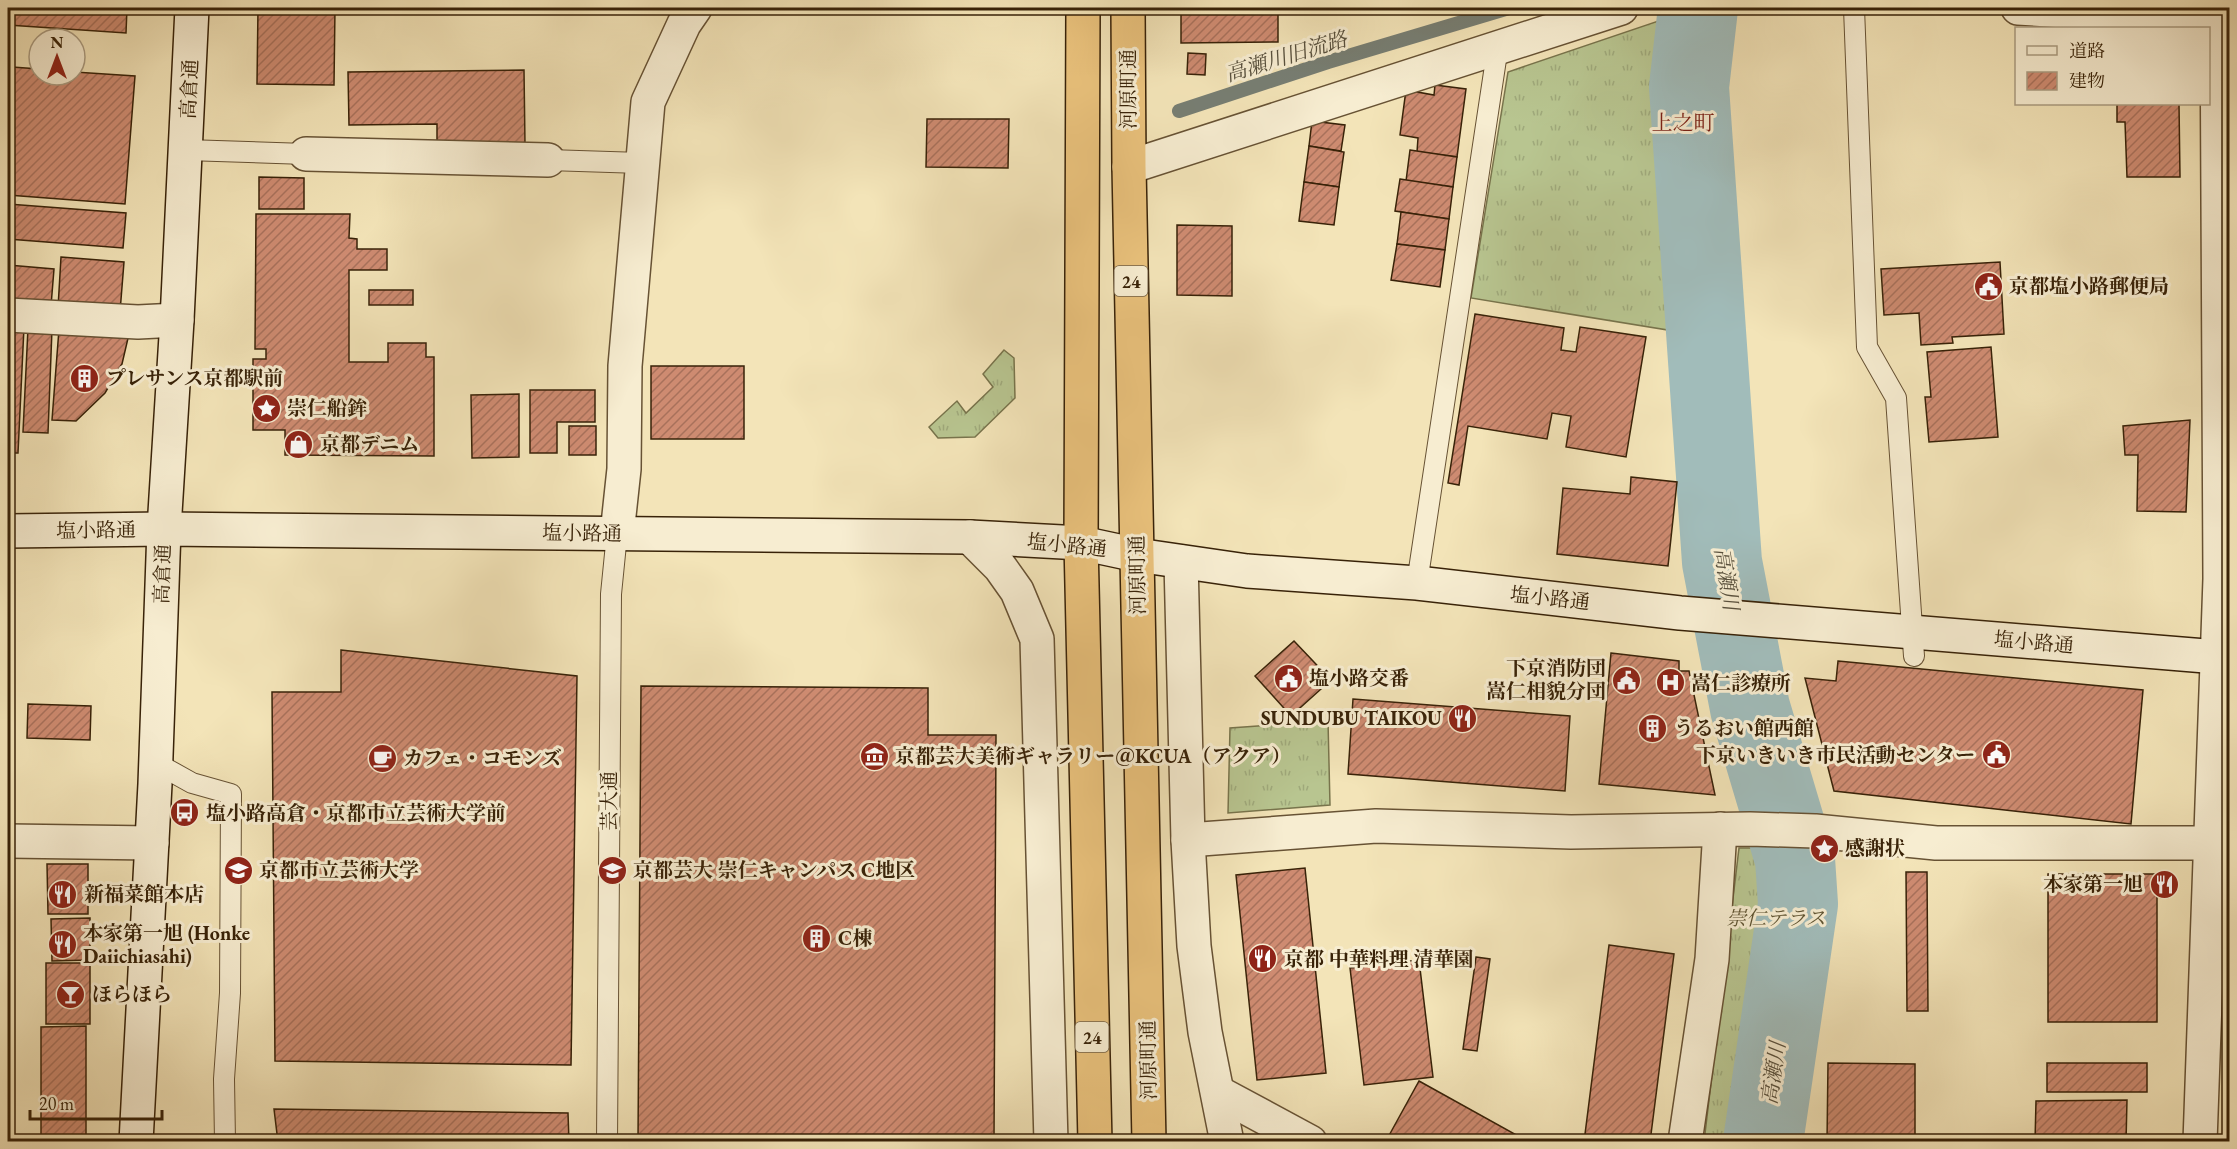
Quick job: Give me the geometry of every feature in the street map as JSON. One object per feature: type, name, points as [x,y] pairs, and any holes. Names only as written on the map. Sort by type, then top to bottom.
[{"type":"highway","name":"24","points":[[1083,8],[1081,543],[1095,1142]]},
{"type":"highway","name":"河原町通","points":[[1128,8],[1128,167],[1149,1142]]},
{"type":"street","name":"高倉通","points":[[136,1142],[156,763],[164,529],[192,8]]},
{"type":"street","points":[[617,534],[624,469],[625,366],[648,102],[684,24],[695,8]]},
{"type":"street","points":[[1128,167],[1621,8]]},
{"type":"street","points":[[2018,8],[2221,17],[2220,579],[2223,658],[2210,843],[2200,1142]]},
{"type":"street","points":[[306,154],[548,160]]},
{"type":"street","points":[[8,315],[138,322],[177,320]]},
{"type":"street","name":"塩小路通","points":[[8,531],[164,529],[970,537],[1081,543],[1137,555],[1247,571],[1417,583],[1773,620],[1913,644],[2223,658]]},
{"type":"street","points":[[970,537],[1000,567],[1017,591],[1037,639],[1051,1142]]},
{"type":"street","points":[[1181,562],[1188,840],[1194,946],[1205,1032],[1227,1142]]},
{"type":"street","points":[[1188,840],[1376,826],[1571,832],[1735,829],[1815,831],[1936,843],[2210,843]]},
{"type":"street","points":[[1685,1142],[1712,959],[1735,829]]},
{"type":"street","points":[[8,841],[152,843]]},
{"type":"street","points":[[1219,1093],[1310,1142]]},
{"type":"lane","points":[[1854,8],[1867,347],[1896,398],[1913,644]]},
{"type":"lane","points":[[1417,583],[1498,46]]},
{"type":"lane","points":[[186,150],[306,154]]},
{"type":"lane","points":[[548,160],[641,163]]},
{"type":"lane","name":"芸大通","points":[[607,1142],[611,594],[617,534]]},
{"type":"lane","points":[[156,763],[192,783],[231,794],[230,993],[224,1079],[225,1142]]},
{"type":"green space","points":[[1679,14],[1665,96],[1674,331],[1471,298],[1508,72]]},
{"type":"green space","points":[[1004,350],[1014,358],[1015,398],[975,437],[938,438],[929,427],[957,401],[966,413],[993,387],[983,374]]},
{"type":"green space","points":[[1328,721],[1330,805],[1228,813],[1230,728]]},
{"type":"green space","name":"崇仁テラス","points":[[1739,848],[1818,848],[1822,907],[1788,1141],[1704,1142]]},
{"type":"building","points":[[8,8],[127,8],[126,33],[87,30],[87,27],[8,25]]},
{"type":"building","points":[[258,8],[335,8],[334,85],[257,84]]},
{"type":"building","points":[[1181,8],[1258,8],[1258,11],[1278,11],[1278,42],[1181,43]]},
{"type":"building","points":[[1188,53],[1206,54],[1205,75],[1187,74]]},
{"type":"building","points":[[12,67],[27,68],[27,87],[87,87],[87,73],[135,76],[125,204],[8,195],[8,127]]},
{"type":"building","points":[[524,70],[525,144],[437,144],[437,124],[349,125],[348,72]]},
{"type":"building","points":[[1435,85],[1466,89],[1457,157],[1417,152],[1418,138],[1400,135],[1406,90],[1434,95]]},
{"type":"building","points":[[2117,105],[2179,105],[2180,177],[2127,177],[2125,122],[2117,122]]},
{"type":"building","points":[[927,119],[1009,119],[1008,168],[926,167]]},
{"type":"building","points":[[1312,121],[1345,125],[1341,151],[1309,146]]},
{"type":"building","points":[[1309,146],[1344,152],[1339,187],[1304,182]]},
{"type":"building","points":[[1410,150],[1457,157],[1453,187],[1406,181]]},
{"type":"building","points":[[259,177],[304,178],[304,209],[259,209]]},
{"type":"building","points":[[1400,179],[1453,187],[1449,219],[1395,211]]},
{"type":"building","points":[[1304,182],[1339,187],[1334,225],[1299,221]]},
{"type":"building","points":[[8,204],[126,213],[123,248],[8,239]]},
{"type":"building","points":[[1401,212],[1449,219],[1445,250],[1397,244]]},
{"type":"building","points":[[256,214],[350,214],[349,238],[357,239],[357,249],[387,249],[387,270],[349,270],[349,362],[388,362],[388,343],[426,343],[426,357],[434,357],[434,456],[285,455],[285,430],[253,430],[253,359],[266,359],[266,349],[255,349]]},
{"type":"building","points":[[1177,225],[1232,226],[1232,296],[1177,295]]},
{"type":"building","points":[[1397,244],[1445,250],[1440,287],[1391,280]]},
{"type":"building","points":[[61,257],[124,262],[120,312],[58,308]]},
{"type":"building","points":[[2000,262],[2004,334],[1952,337],[1953,343],[1921,345],[1919,313],[1884,315],[1881,269]]},
{"type":"building","points":[[8,265],[54,269],[51,306],[8,302]]},
{"type":"building","points":[[369,290],[413,290],[413,305],[369,305]]},
{"type":"building","points":[[1475,314],[1564,328],[1561,350],[1576,352],[1580,327],[1646,337],[1626,457],[1566,447],[1571,416],[1552,413],[1547,439],[1468,426],[1459,485],[1448,483]]},
{"type":"building","points":[[8,326],[24,327],[18,453],[8,453]]},
{"type":"building","points":[[28,328],[52,329],[48,433],[23,432]]},
{"type":"building","name":"プレサンス京都駅前","points":[[59,329],[129,334],[122,364],[105,393],[76,421],[52,420]]},
{"type":"building","points":[[1991,347],[1998,437],[1929,442],[1925,397],[1931,397],[1927,352]]},
{"type":"building","points":[[651,366],[744,366],[744,439],[651,439]]},
{"type":"building","points":[[530,390],[595,390],[595,422],[557,422],[557,453],[530,453]]},
{"type":"building","points":[[519,394],[519,457],[472,458],[471,395]]},
{"type":"building","points":[[2190,420],[2186,512],[2137,511],[2138,455],[2125,455],[2123,426]]},
{"type":"building","points":[[569,426],[596,426],[596,455],[569,455]]},
{"type":"building","points":[[1631,477],[1677,482],[1668,566],[1557,554],[1563,488],[1630,494]]},
{"type":"building","points":[[8,611],[14,611],[14,699],[8,699]]},
{"type":"building","points":[[1294,641],[1331,680],[1291,716],[1255,676]]},
{"type":"building","points":[[341,650],[577,676],[571,1065],[275,1061],[272,692],[341,692]]},
{"type":"building","name":"うるおい館西館","points":[[1611,653],[1679,661],[1679,671],[1689,671],[1715,795],[1599,784]]},
{"type":"building","points":[[1838,661],[2143,690],[2131,824],[1834,791],[1805,678],[1836,681]]},
{"type":"building","name":"C棟","points":[[641,686],[928,688],[928,735],[996,735],[994,1142],[638,1142]]},
{"type":"building","points":[[1353,699],[1570,716],[1565,791],[1348,774]]},
{"type":"building","points":[[28,704],[91,706],[90,740],[27,738]]},
{"type":"building","points":[[8,713],[14,713],[13,748],[8,748]]},
{"type":"building","points":[[47,864],[88,864],[88,914],[48,914]]},
{"type":"building","points":[[1305,868],[1326,1073],[1257,1080],[1236,875]]},
{"type":"building","points":[[1906,872],[1927,872],[1928,1011],[1907,1011]]},
{"type":"building","points":[[2048,874],[2157,874],[2157,1022],[2048,1022]]},
{"type":"building","points":[[90,918],[90,960],[52,961],[51,919]]},
{"type":"building","points":[[1609,945],[1674,954],[1650,1142],[1584,1142]]},
{"type":"building","points":[[1476,957],[1490,959],[1477,1051],[1463,1049]]},
{"type":"building","points":[[1419,960],[1433,1077],[1364,1085],[1350,968]]},
{"type":"building","points":[[46,963],[90,963],[90,1024],[46,1024]]},
{"type":"building","points":[[86,1026],[86,1142],[41,1142],[41,1027]]},
{"type":"building","points":[[1828,1063],[1915,1064],[1915,1142],[1827,1142]]},
{"type":"building","points":[[2047,1063],[2147,1063],[2147,1092],[2047,1092]]},
{"type":"building","points":[[1419,1081],[1529,1142],[1386,1141]]},
{"type":"building","points":[[2127,1100],[2126,1142],[2035,1142],[2036,1101]]},
{"type":"building","points":[[274,1109],[568,1113],[569,1142],[278,1142]]},
{"type":"waterway","name":"高瀬川旧流路","points":[[1179,111],[1328,62],[1509,8]]},
{"type":"waterway","name":"高瀬川","points":[[1698,8],[1689,87],[1722,562],[1750,708],[1795,859],[1798,904],[1763,1142]]},
{"type":"place","name":"京都塩小路郵便局","points":[[1988,286]]},
{"type":"place","name":"プレサンス京都駅前","points":[[85,378]]},
{"type":"place","name":"崇仁船鉾","points":[[266,408]]},
{"type":"place","name":"京都デニム","points":[[299,444]]},
{"type":"place","name":"塩小路交番","points":[[1288,678]]},
{"type":"place","name":"下京消防団 嵩仁相貌分団","points":[[1627,680]]},
{"type":"place","name":"嵩仁診療所","points":[[1670,683]]},
{"type":"place","name":"SUNDUBU TAIKOU","points":[[1463,718]]},
{"type":"place","name":"うるおい館西館","points":[[1653,728]]},
{"type":"place","name":"下京いきいき市民活動センター","points":[[1996,755]]},
{"type":"place","name":"京都芸大美術ギャラリー＠KCUA（アクア）","points":[[874,756]]},
{"type":"place","name":"カフェ・コモンズ","points":[[382,758]]},
{"type":"place","name":"塩小路高倉・京都市立芸術大学前","points":[[185,813]]},
{"type":"place","name":"感謝状","points":[[1824,848]]},
{"type":"place","name":"京都市立芸術大学","points":[[238,870]]},
{"type":"place","name":"京都芸大 崇仁キャンパス C地区","points":[[612,870]]},
{"type":"place","name":"本家第一旭","points":[[2164,884]]},
{"type":"place","name":"新福菜館本店","points":[[63,894]]},
{"type":"place","name":"C棟","points":[[817,938]]},
{"type":"place","name":"本家第一旭 (Honke Daiichiasahi)","points":[[62,944]]},
{"type":"place","name":"京都 中華料理 清華園","points":[[1263,959]]},
{"type":"place","name":"ほらほら","points":[[71,994]]},
{"type":"district","name":"上之町","points":[[1683,122]]}]
